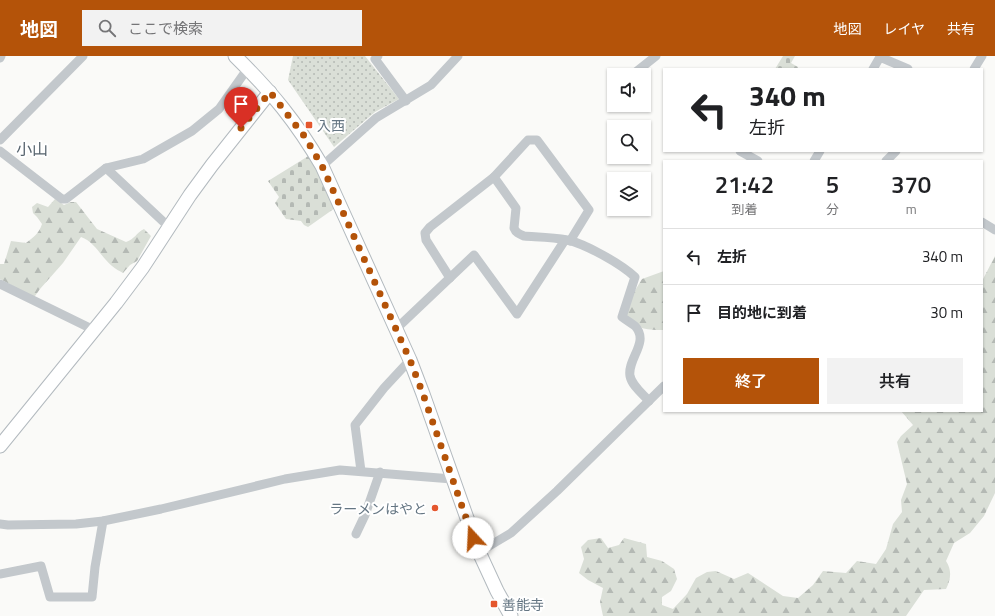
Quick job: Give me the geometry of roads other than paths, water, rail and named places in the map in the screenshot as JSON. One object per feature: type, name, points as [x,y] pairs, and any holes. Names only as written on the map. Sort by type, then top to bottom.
[{"type":"main road","points":[[243,61],[270,92],[305,137],[322,166],[410,360],[479,552],[497,591],[511,616]]},
{"type":"main road","points":[[0,446],[143,267],[212,165],[270,92]]},
{"type":"street","points":[[0,140],[83,56]]},
{"type":"street","points":[[378,56],[375,59],[406,101]]},
{"type":"street","points":[[322,166],[376,118],[431,85],[458,56]]},
{"type":"street","points":[[641,68],[656,56]]},
{"type":"street","points":[[975,68],[982,56]]},
{"type":"street","points":[[874,68],[880,57],[906,68]]},
{"type":"street","points":[[0,150],[62,199],[66,199],[106,168],[143,159],[192,131],[219,110],[243,61]]},
{"type":"street","points":[[396,329],[450,278],[474,255],[517,314],[589,210],[537,140],[528,140],[494,177],[430,227],[425,233],[426,240],[450,278]]},
{"type":"street","points":[[742,152],[756,160]]},
{"type":"street","points":[[887,160],[895,152]]},
{"type":"street","points":[[106,168],[170,227]]},
{"type":"street","points":[[494,177],[516,208],[514,223],[515,232],[524,236],[567,240],[603,255],[635,277],[622,317],[635,326],[639,334],[640,345],[630,367],[630,378],[649,401]]},
{"type":"street","points":[[983,223],[995,230]]},
{"type":"street","points":[[0,284],[94,330]]},
{"type":"street","points":[[361,471],[355,425],[384,388],[410,360]]},
{"type":"street","points":[[479,552],[511,534],[663,387]]},
{"type":"street","points":[[0,524],[76,524],[103,521],[300,476],[340,470],[380,472],[452,479]]},
{"type":"street","points":[[356,534],[365,515],[380,472]]},
{"type":"street","points":[[0,574],[40,566],[50,597],[92,597],[95,567],[103,521]]},
{"type":"place","name":"入西","points":[[309,125]]},
{"type":"place","name":"ラーメンはやと","points":[[435,508]]},
{"type":"place","name":"善能寺","points":[[494,604]]},
{"type":"district","name":"小山","points":[[32,149]]}]
